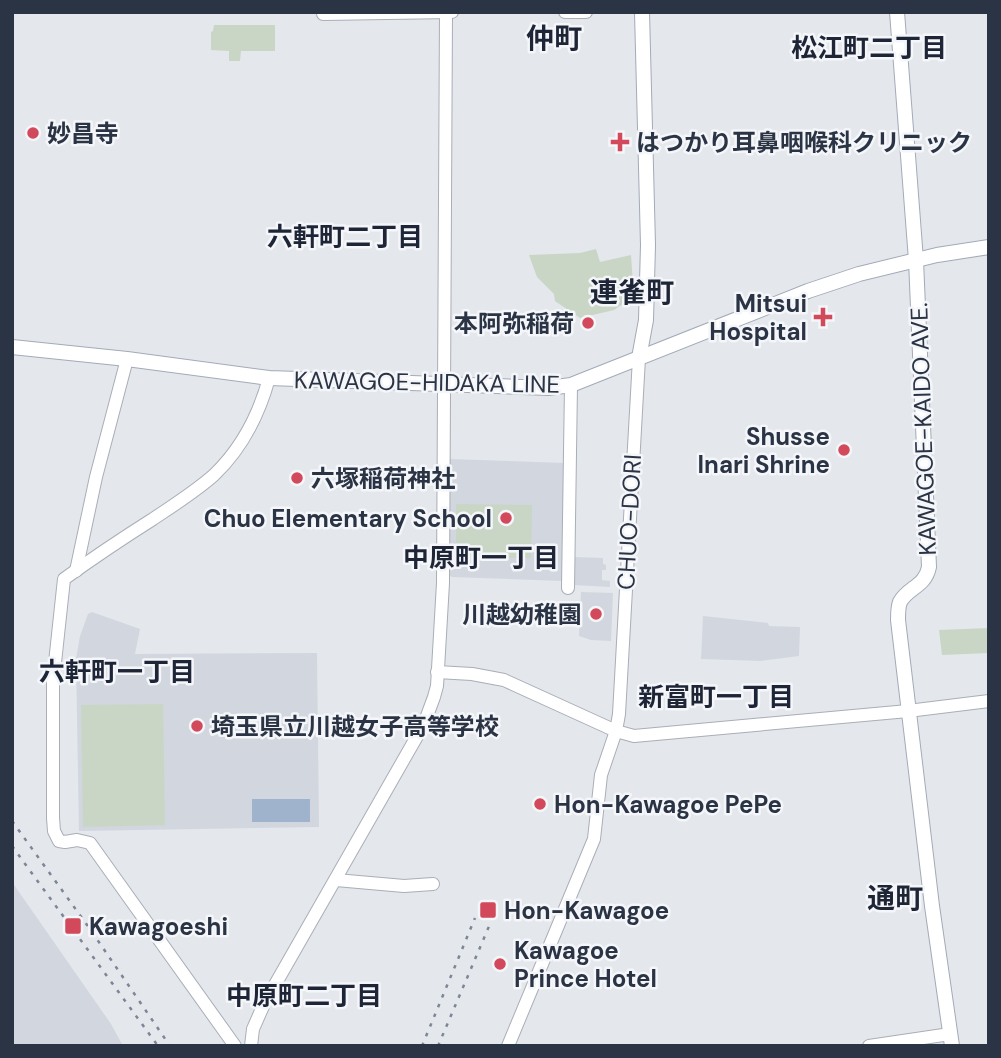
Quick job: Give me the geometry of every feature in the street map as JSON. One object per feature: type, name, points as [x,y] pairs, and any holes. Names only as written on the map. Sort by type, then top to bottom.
[{"type":"main road","name":"CHUO-DORI","points":[[639,358],[646,320],[648,244],[642,12]]},
{"type":"main road","name":"KAWAGOE-KAIDO AVE.","points":[[897,12],[916,260],[929,567],[922,583],[900,602],[898,611],[908,711],[951,1040]]},
{"type":"main road","name":"KAWAGOE-HIDAKA LINE","points":[[12,347],[269,378],[538,389],[571,385],[808,291],[859,274],[945,253],[989,247]]},
{"type":"street","points":[[251,1046],[253,1029],[264,1004],[424,724],[434,697],[437,672],[443,583],[449,12],[323,14]]},
{"type":"street","points":[[565,12],[586,12]]},
{"type":"street","name":"CHUO-DORI","points":[[508,1046],[594,839],[601,775],[616,731],[639,358]]},
{"type":"street","points":[[76,570],[96,477],[127,359]]},
{"type":"street","points":[[235,1046],[90,844],[81,840],[59,841],[55,836],[53,681],[64,579],[213,475],[236,449],[254,421],[269,378]]},
{"type":"street","points":[[568,588],[571,385]]},
{"type":"street","points":[[437,672],[472,674],[504,680],[616,731],[634,736],[989,701]]},
{"type":"street","points":[[336,880],[404,886],[433,884]]},
{"type":"street","points":[[869,1046],[951,1040]]},
{"type":"shaded area","name":"Chuo Elementary School","points":[[448,459],[565,463],[562,581],[452,577],[447,573]]},
{"type":"shaded area","points":[[575,557],[603,558],[606,570],[602,570],[602,580],[610,581],[610,587],[574,585]]},
{"type":"shaded area","name":"川越幼稚園","points":[[581,592],[613,593],[611,641],[579,636]]},
{"type":"shaded area","name":"埼玉県立川越女子高等学校","points":[[92,612],[140,629],[135,654],[317,653],[319,827],[79,831],[76,659],[80,636],[88,614]]},
{"type":"shaded area","points":[[703,616],[768,623],[769,626],[800,627],[799,656],[761,661],[701,659]]},
{"type":"shaded area","points":[[12,882],[111,1024],[123,1046],[12,1046]]},
{"type":"green space","points":[[214,25],[275,25],[275,51],[241,51],[240,61],[229,61],[229,51],[211,50],[211,32]]},
{"type":"green space","points":[[596,249],[600,262],[631,255],[633,284],[630,285],[626,302],[614,310],[580,318],[555,301],[554,294],[537,277],[529,255],[580,253]]},
{"type":"green space","points":[[456,504],[532,505],[531,558],[456,557]]},
{"type":"green space","points":[[989,628],[989,653],[942,655],[939,630]]},
{"type":"green space","points":[[163,704],[165,825],[83,827],[81,705]]},
{"type":"water","points":[[252,799],[310,799],[310,822],[252,822]]},
{"type":"railway","points":[[12,821],[170,1046]]},
{"type":"railway","points":[[12,846],[158,1046]]},
{"type":"railway","points":[[422,1046],[475,918]]},
{"type":"railway","points":[[438,1046],[490,924]]},
{"type":"place","name":"妙昌寺","points":[[33,133]]},
{"type":"place","name":"はつかり耳鼻咽喉科クリニック","points":[[620,142]]},
{"type":"place","name":"Mitsui Hospital","points":[[823,317]]},
{"type":"place","name":"本阿弥稲荷","points":[[588,323]]},
{"type":"place","name":"Shusse Inari Shrine","points":[[844,450]]},
{"type":"place","name":"六塚稲荷神社","points":[[297,478]]},
{"type":"place","name":"Chuo Elementary School","points":[[506,518]]},
{"type":"place","name":"川越幼稚園","points":[[596,614]]},
{"type":"place","name":"埼玉県立川越女子高等学校","points":[[197,726]]},
{"type":"place","name":"Hon-Kawagoe PePe","points":[[540,804]]},
{"type":"place","name":"Hon-Kawagoe","points":[[488,910]]},
{"type":"place","name":"Kawagoeshi","points":[[73,926]]},
{"type":"place","name":"Kawagoe Prince Hotel","points":[[500,964]]},
{"type":"district","name":"仲町","points":[[554,38]]},
{"type":"district","name":"松江町二丁目","points":[[869,48]]},
{"type":"district","name":"六軒町二丁目","points":[[345,237]]},
{"type":"district","name":"連雀町","points":[[632,292]]},
{"type":"district","name":"中原町一丁目","points":[[481,558]]},
{"type":"district","name":"六軒町一丁目","points":[[117,672]]},
{"type":"district","name":"新富町一丁目","points":[[716,697]]},
{"type":"district","name":"通町","points":[[895,898]]},
{"type":"district","name":"中原町二丁目","points":[[304,996]]}]
